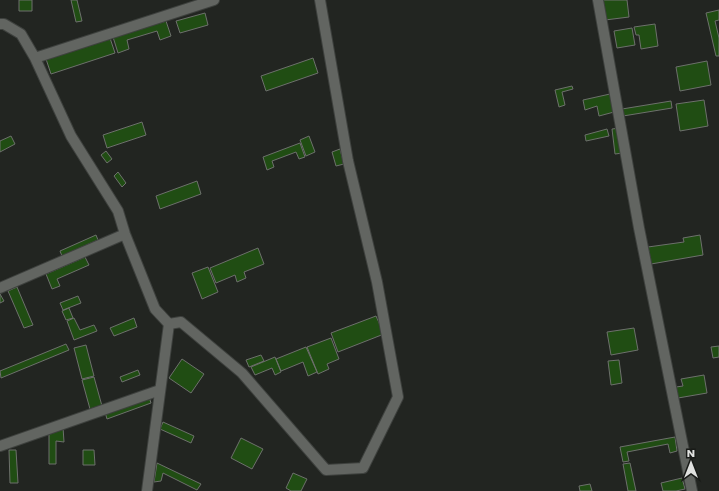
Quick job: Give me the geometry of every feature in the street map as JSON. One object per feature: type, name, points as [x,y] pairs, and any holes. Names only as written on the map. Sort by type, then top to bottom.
[{"type":"street","points":[[35,58],[214,0]]},
{"type":"street","points":[[169,324],[180,322],[242,373],[326,470],[363,468],[398,397],[377,282],[348,161],[320,0]]},
{"type":"street","points":[[598,0],[639,228],[692,491]]},
{"type":"street","points":[[0,24],[4,24],[21,34],[35,58],[71,136],[118,211],[124,234],[155,309],[169,324]]},
{"type":"street","points":[[0,288],[124,234]]},
{"type":"street","points":[[147,491],[169,324]]},
{"type":"street","points":[[0,446],[160,390]]},
{"type":"building","points":[[19,0],[32,0],[32,11],[19,11]]},
{"type":"building","points":[[71,0],[77,0],[82,21],[76,22]]},
{"type":"building","points":[[602,0],[627,0],[629,17],[605,20]]},
{"type":"building","points":[[719,10],[719,20],[715,21],[719,38],[719,56],[716,56],[706,13]]},
{"type":"building","points":[[205,13],[208,25],[180,33],[176,21]]},
{"type":"building","points":[[166,21],[171,36],[160,40],[157,31],[127,40],[129,49],[118,53],[113,37]]},
{"type":"building","points":[[655,24],[658,46],[641,49],[639,35],[636,35],[634,27]]},
{"type":"building","points":[[632,28],[635,45],[617,48],[614,31]]},
{"type":"building","points":[[110,38],[115,53],[51,74],[46,59]]},
{"type":"building","points":[[313,58],[318,73],[266,91],[261,76]]},
{"type":"building","points":[[707,61],[711,85],[680,91],[676,67]]},
{"type":"building","points":[[572,86],[573,89],[562,92],[565,105],[559,107],[555,90]]},
{"type":"building","points":[[610,94],[614,112],[599,116],[597,106],[585,110],[583,100]]},
{"type":"building","points":[[704,100],[708,126],[680,131],[676,104]]},
{"type":"building","points":[[671,101],[672,108],[623,116],[622,109]]},
{"type":"building","points":[[142,122],[146,135],[107,148],[103,135]]},
{"type":"building","points":[[620,128],[623,153],[615,154],[612,129]]},
{"type":"building","points":[[607,129],[609,136],[586,141],[585,135]]},
{"type":"building","points":[[11,136],[15,144],[0,152],[0,141]]},
{"type":"building","points":[[309,136],[315,152],[306,156],[300,140]]},
{"type":"building","points":[[300,143],[305,157],[299,159],[296,152],[272,161],[274,167],[267,170],[263,157]]},
{"type":"building","points":[[340,149],[344,164],[336,166],[332,152]]},
{"type":"building","points":[[106,151],[112,159],[107,163],[101,155]]},
{"type":"building","points":[[118,172],[126,183],[122,187],[114,176]]},
{"type":"building","points":[[197,181],[201,194],[160,209],[156,196]]},
{"type":"building","points":[[96,235],[98,240],[62,256],[60,251]]},
{"type":"building","points":[[700,235],[703,255],[651,264],[648,247],[684,242],[683,238]]},
{"type":"building","points":[[258,248],[264,264],[244,272],[246,278],[237,282],[235,275],[216,283],[210,268]]},
{"type":"building","points":[[85,257],[89,265],[57,279],[60,286],[52,289],[46,274]]},
{"type":"building","points":[[208,267],[218,292],[202,299],[192,273]]},
{"type":"building","points":[[17,287],[33,325],[24,328],[8,291]]},
{"type":"building","points":[[0,294],[4,301],[0,303]]},
{"type":"building","points":[[78,296],[81,303],[63,310],[60,303]]},
{"type":"building","points":[[69,308],[73,318],[66,320],[62,311]]},
{"type":"building","points":[[376,316],[384,334],[338,352],[331,333]]},
{"type":"building","points":[[74,318],[80,330],[94,325],[97,331],[74,340],[67,321]]},
{"type":"building","points":[[134,318],[137,327],[114,336],[110,328]]},
{"type":"building","points":[[634,328],[638,350],[611,355],[607,332]]},
{"type":"building","points":[[331,338],[339,359],[327,364],[329,369],[318,374],[307,347]]},
{"type":"building","points":[[66,344],[69,350],[1,378],[0,371]]},
{"type":"building","points":[[86,345],[94,376],[82,379],[74,348]]},
{"type":"building","points":[[719,346],[719,357],[713,358],[711,347]]},
{"type":"building","points":[[306,347],[317,372],[308,376],[303,362],[281,371],[276,359]]},
{"type":"building","points":[[261,355],[264,361],[249,367],[246,360]]},
{"type":"building","points":[[275,357],[281,372],[275,375],[272,368],[255,375],[251,367]]},
{"type":"building","points":[[182,359],[204,374],[191,393],[169,378]]},
{"type":"building","points":[[619,360],[622,383],[611,385],[608,361]]},
{"type":"building","points":[[138,370],[140,375],[122,382],[120,377]]},
{"type":"building","points":[[704,375],[707,393],[678,398],[676,387],[683,386],[681,379]]},
{"type":"building","points":[[94,377],[102,406],[90,409],[82,380]]},
{"type":"building","points":[[149,397],[151,403],[107,419],[105,412]]},
{"type":"building","points":[[163,422],[194,436],[191,443],[160,429]]},
{"type":"building","points":[[63,427],[64,442],[56,441],[56,464],[49,464],[49,431]]},
{"type":"building","points":[[675,437],[677,451],[670,453],[668,444],[627,452],[629,461],[623,462],[620,447]]},
{"type":"building","points":[[241,438],[263,449],[252,469],[231,458]]},
{"type":"building","points":[[9,450],[16,450],[18,483],[10,483]]},
{"type":"building","points":[[83,450],[94,450],[95,465],[83,465]]},
{"type":"building","points":[[157,463],[201,484],[197,490],[163,473],[161,481],[154,482]]},
{"type":"building","points":[[630,463],[636,491],[628,491],[623,464]]},
{"type":"building","points":[[293,473],[307,479],[301,491],[291,491],[286,488]]},
{"type":"building","points":[[682,478],[685,489],[663,491],[661,483]]},
{"type":"building","points":[[590,484],[592,491],[580,491],[579,486]]}]
